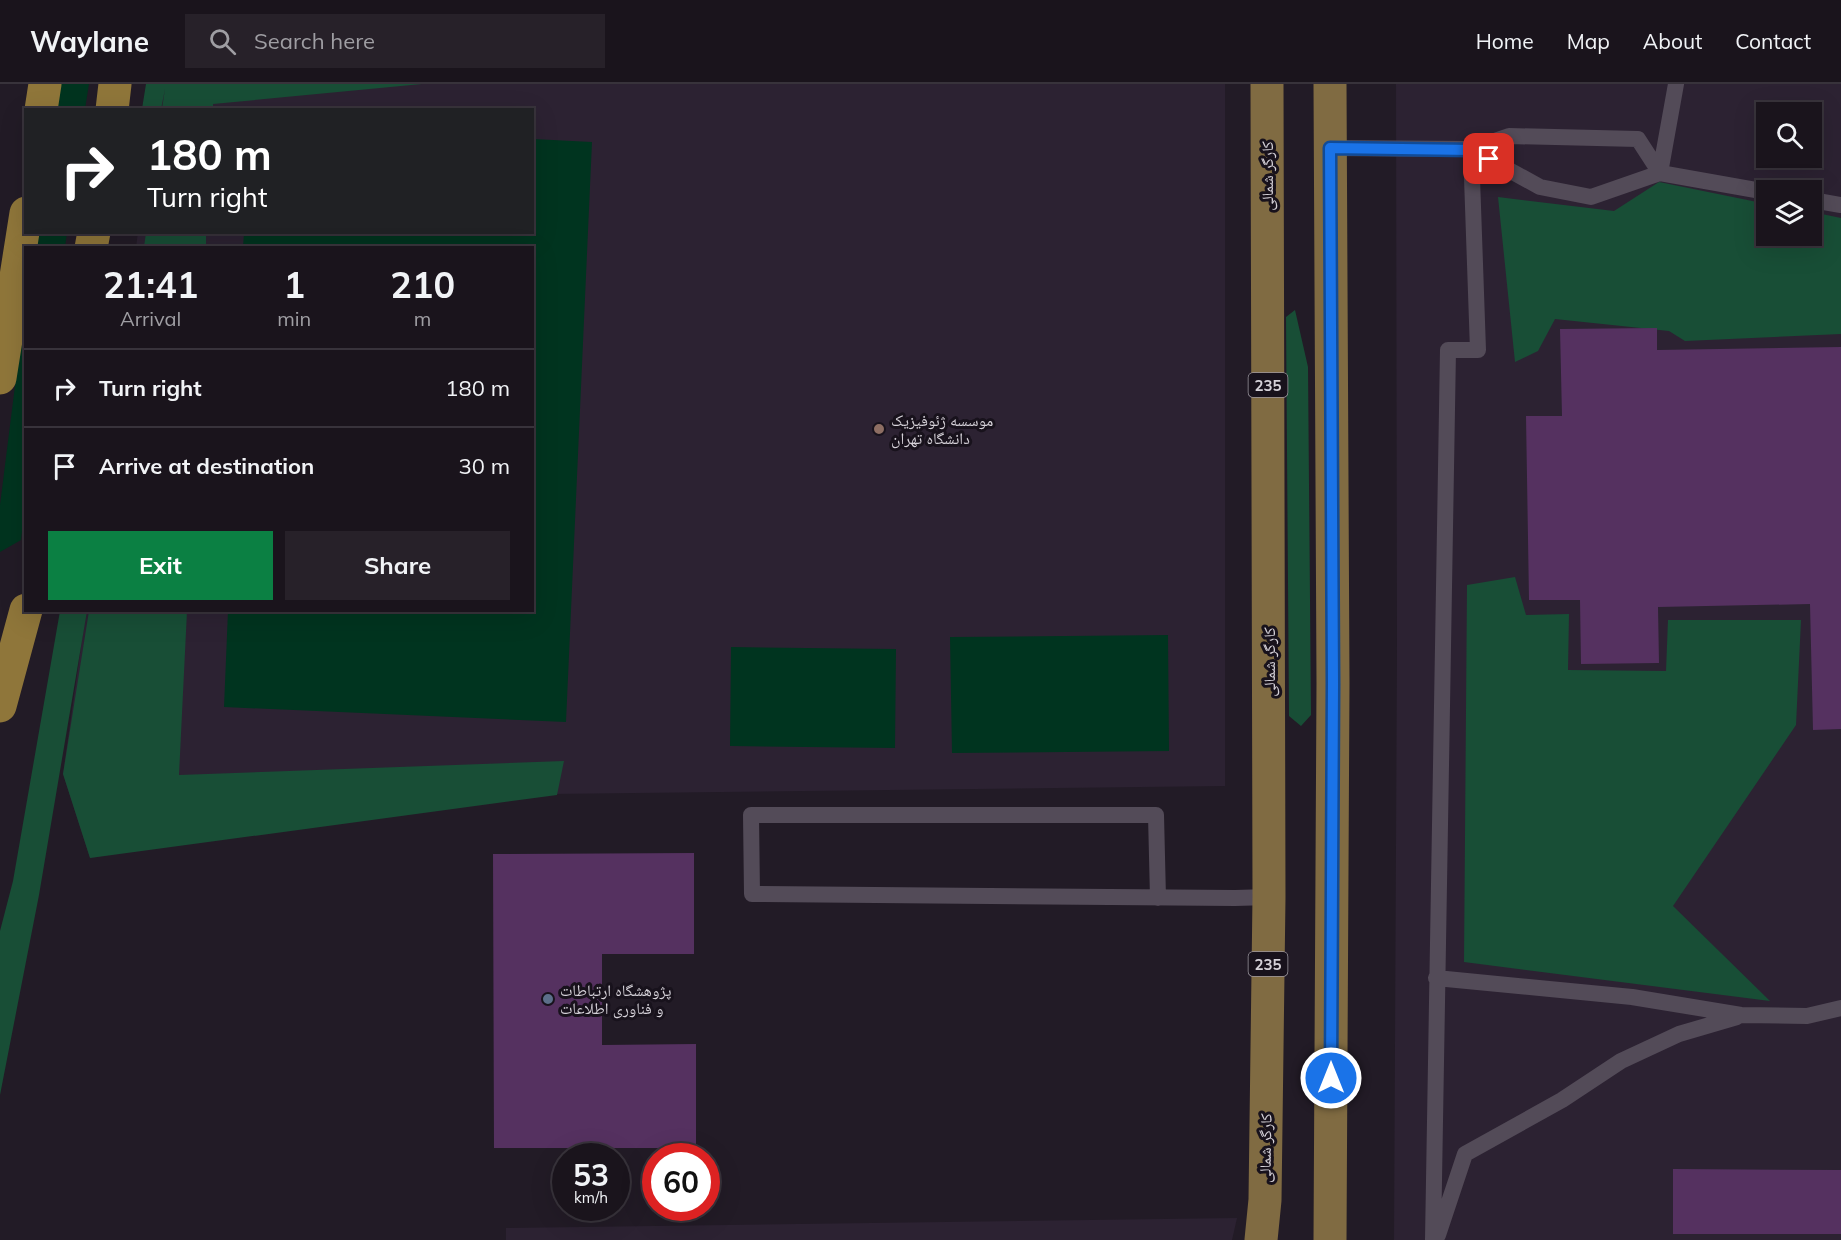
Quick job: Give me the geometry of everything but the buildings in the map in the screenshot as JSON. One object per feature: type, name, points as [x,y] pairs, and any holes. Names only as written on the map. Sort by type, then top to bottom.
[{"type":"highway","points":[[41,108],[45,84]]},
{"type":"highway","points":[[112,108],[115,84]]},
{"type":"highway","points":[[0,378],[24,226]]},
{"type":"highway","points":[[0,706],[25,612]]},
{"type":"main road","name":"کارگر شمالی","points":[[1262,1240],[1265,1200],[1269,897],[1267,84]]},
{"type":"main road","points":[[1330,84],[1333,672],[1330,1240]]},
{"type":"lane","points":[[1660,173],[1676,84]]},
{"type":"lane","points":[[1330,148],[1472,150],[1509,136],[1638,139],[1660,173]]},
{"type":"lane","points":[[1472,150],[1540,187],[1591,197],[1660,173],[1756,190]]},
{"type":"lane","points":[[1435,1240],[1436,978],[1448,350],[1478,350],[1472,150]]},
{"type":"lane","points":[[1822,202],[1841,206]]},
{"type":"lane","points":[[1158,898],[1156,815],[751,815],[752,894],[1158,898],[1269,897]]},
{"type":"lane","points":[[1436,978],[1632,997],[1741,1015],[1807,1016],[1841,1008]]},
{"type":"lane","points":[[1435,1240],[1465,1154],[1562,1100],[1621,1061],[1679,1034],[1741,1015]]},
{"type":"shaded area","name":"موسسه ژئوفیزیک دانشگاه تهران","points":[[158,84],[1225,84],[1225,786],[474,795],[90,858],[63,774],[86,612],[534,612],[534,246],[136,246],[138,234],[534,234],[534,108],[154,108]]},
{"type":"shaded area","points":[[1396,84],[1841,84],[1841,1240],[1394,1240],[1397,649]]},
{"type":"shaded area","points":[[1237,1218],[1232,1240],[506,1240],[506,1228]]},
{"type":"green space","points":[[54,84],[89,84],[85,108],[51,108]]},
{"type":"green space","points":[[146,84],[422,84],[213,104],[213,108],[162,108],[165,89],[161,108],[142,108]]},
{"type":"green space","points":[[534,139],[592,142],[566,722],[224,707],[228,612],[534,612],[534,246],[243,246],[244,234],[534,234]]},
{"type":"green space","points":[[1659,182],[1756,202],[1756,246],[1822,246],[1822,214],[1841,218],[1841,334],[1685,341],[1669,331],[1555,319],[1538,351],[1515,362],[1498,197],[1614,211]]},
{"type":"green space","points":[[35,234],[67,234],[65,246],[33,246]]},
{"type":"green space","points":[[146,234],[206,234],[206,246],[144,246]]},
{"type":"green space","points":[[1295,310],[1308,367],[1311,715],[1301,726],[1289,716],[1286,317]]},
{"type":"green space","points":[[24,314],[24,515],[21,540],[0,552],[0,505]]},
{"type":"green space","points":[[1515,577],[1526,615],[1569,614],[1568,670],[1666,671],[1668,620],[1801,620],[1796,725],[1673,906],[1770,1001],[1464,962],[1467,585]]},
{"type":"green space","points":[[60,612],[87,612],[39,895],[0,1095],[0,931],[13,881]]},
{"type":"green space","points":[[89,612],[187,612],[179,775],[564,761],[557,795],[90,858],[63,774]]},
{"type":"green space","points":[[1168,635],[1169,751],[952,753],[950,637]]},
{"type":"green space","points":[[731,647],[896,649],[895,748],[730,746]]},
{"type":"place","name":"موسسه ژئوفیزیک دانشگاه تهران","points":[[879,429]]},
{"type":"place","name":"پژوهشگاه ارتباطات و فناوری اطلاعات","points":[[548,999]]},
{"type":"route","points":[[1331,1078],[1333,683],[1330,148],[1472,150],[1489,159]]}]
